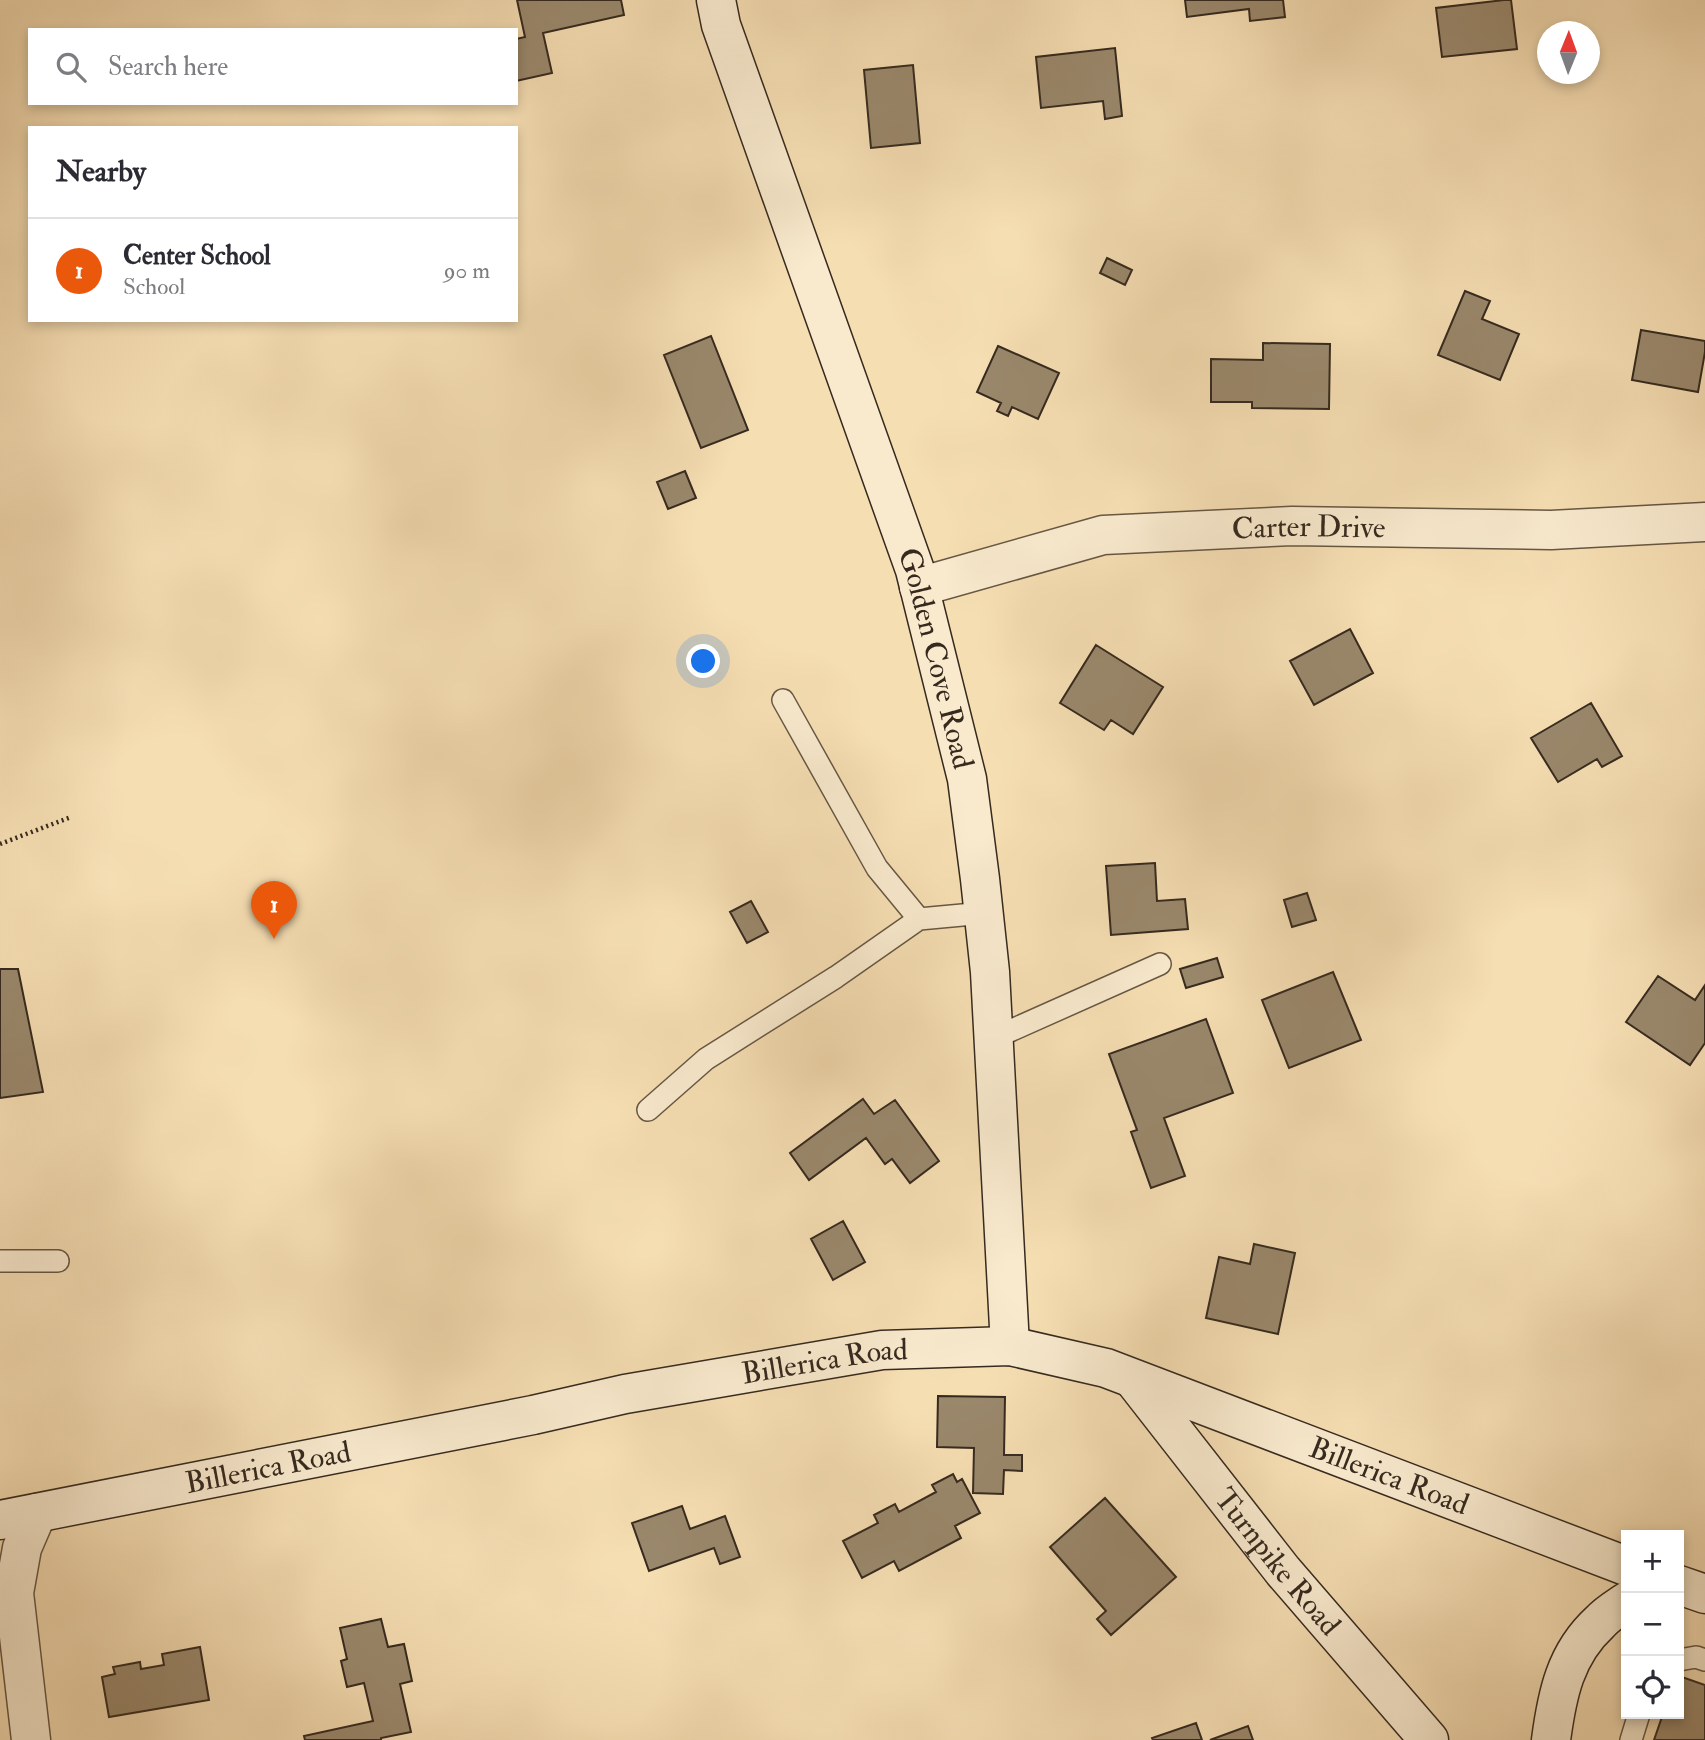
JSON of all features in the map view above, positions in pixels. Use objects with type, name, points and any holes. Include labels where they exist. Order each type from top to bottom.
[{"type":"main road","name":"Golden Cove Road","points":[[716,0],[721,25],[906,544],[967,779],[990,972],[1010,1346]]},
{"type":"main road","name":"Carter Drive","points":[[919,587],[1103,535],[1292,526],[1551,530],[1705,523]]},
{"type":"main road","name":"Billerica Road","points":[[0,1520],[625,1394],[882,1350],[1010,1346],[1106,1368],[1621,1564]]},
{"type":"main road","name":"Turnpike Road","points":[[1133,1378],[1283,1571],[1429,1740]]},
{"type":"main road","points":[[31,1740],[14,1592],[22,1548],[37,1513]]},
{"type":"main road","points":[[1684,1587],[1705,1594]]},
{"type":"main road","points":[[1550,1740],[1559,1693],[1569,1662],[1583,1640],[1601,1620],[1621,1606]]},
{"type":"lane","points":[[783,700],[877,868],[919,919]]},
{"type":"lane","points":[[648,1110],[706,1059],[836,977],[919,919],[984,913]]},
{"type":"lane","points":[[994,1038],[1160,964]]},
{"type":"lane","points":[[0,1261],[58,1261]]},
{"type":"lane","points":[[1684,1659],[1696,1657],[1705,1660]]},
{"type":"lane","points":[[1631,1740],[1637,1719]]},
{"type":"path","points":[[0,844],[71,817]]},
{"type":"building","points":[[517,0],[621,0],[624,15],[543,33],[552,73],[518,81],[518,39],[525,37]]},
{"type":"building","points":[[1185,0],[1283,0],[1285,17],[1250,21],[1249,9],[1187,17]]},
{"type":"building","points":[[1511,0],[1517,49],[1442,57],[1436,8]]},
{"type":"building","points":[[1115,48],[1122,116],[1105,119],[1103,101],[1041,108],[1036,57]]},
{"type":"building","points":[[913,65],[920,143],[871,148],[864,70]]},
{"type":"building","points":[[1107,258],[1132,270],[1125,285],[1100,273]]},
{"type":"building","points":[[1465,291],[1490,301],[1482,319],[1519,334],[1500,380],[1438,355]]},
{"type":"building","points":[[1641,330],[1705,341],[1698,392],[1632,380]]},
{"type":"building","points":[[711,336],[748,430],[701,448],[664,355]]},
{"type":"building","points":[[1263,343],[1330,344],[1329,409],[1252,408],[1252,402],[1211,402],[1211,359],[1263,360]]},
{"type":"building","points":[[998,346],[1059,373],[1038,419],[1012,407],[1008,416],[997,411],[1001,403],[977,392]]},
{"type":"building","points":[[685,471],[696,498],[668,509],[657,482]]},
{"type":"building","points":[[1350,629],[1373,673],[1314,705],[1290,661]]},
{"type":"building","points":[[1096,645],[1163,687],[1133,734],[1111,720],[1104,730],[1060,703]]},
{"type":"building","points":[[1591,703],[1622,756],[1602,767],[1597,759],[1558,782],[1531,738]]},
{"type":"building","points":[[1155,863],[1157,901],[1185,899],[1188,929],[1111,935],[1106,866]]},
{"type":"building","points":[[1307,893],[1316,920],[1292,927],[1284,900]]},
{"type":"building","points":[[751,901],[768,932],[747,943],[730,912]]},
{"type":"building","points":[[1217,958],[1223,977],[1186,988],[1180,969]]},
{"type":"building","points":[[0,969],[18,969],[43,1092],[0,1098]]},
{"type":"building","points":[[1333,972],[1361,1040],[1289,1068],[1262,1000]]},
{"type":"building","points":[[1658,976],[1695,1000],[1705,985],[1705,1043],[1690,1065],[1626,1022]]},
{"type":"building","points":[[1206,1019],[1233,1093],[1164,1118],[1185,1176],[1151,1188],[1131,1132],[1137,1130],[1109,1054]]},
{"type":"building","points":[[863,1099],[874,1114],[895,1100],[939,1161],[910,1183],[892,1159],[885,1164],[866,1138],[809,1180],[790,1153]]},
{"type":"building","points":[[843,1221],[865,1262],[833,1280],[811,1239]]},
{"type":"building","points":[[1254,1244],[1295,1253],[1278,1334],[1206,1318],[1219,1257],[1250,1264]]},
{"type":"building","points":[[938,1396],[1005,1397],[1004,1455],[1022,1455],[1022,1471],[1004,1470],[1003,1494],[973,1493],[974,1448],[937,1447]]},
{"type":"building","points":[[953,1474],[957,1482],[962,1479],[980,1513],[955,1526],[961,1538],[899,1571],[894,1561],[862,1578],[843,1541],[878,1523],[874,1515],[895,1504],[899,1512],[936,1492],[932,1485]]},
{"type":"building","points":[[1105,1498],[1176,1577],[1111,1635],[1097,1619],[1106,1611],[1050,1547]]},
{"type":"building","points":[[682,1506],[690,1529],[725,1516],[740,1557],[720,1564],[714,1548],[649,1571],[632,1523]]},
{"type":"building","points":[[381,1619],[388,1647],[404,1644],[412,1681],[400,1684],[411,1732],[381,1740],[305,1740],[304,1736],[373,1721],[364,1683],[347,1687],[341,1661],[347,1659],[340,1628]]},
{"type":"building","points":[[200,1647],[209,1700],[109,1717],[102,1677],[115,1674],[113,1667],[140,1662],[141,1669],[164,1665],[162,1654]]},
{"type":"building","points":[[1684,1678],[1705,1685],[1705,1740],[1654,1740],[1661,1719],[1684,1719]]},
{"type":"building","points":[[1196,1723],[1202,1740],[1152,1738]]},
{"type":"building","points":[[1248,1726],[1253,1740],[1210,1740]]},
{"type":"place","name":"Center School","points":[[274,939]]}]
